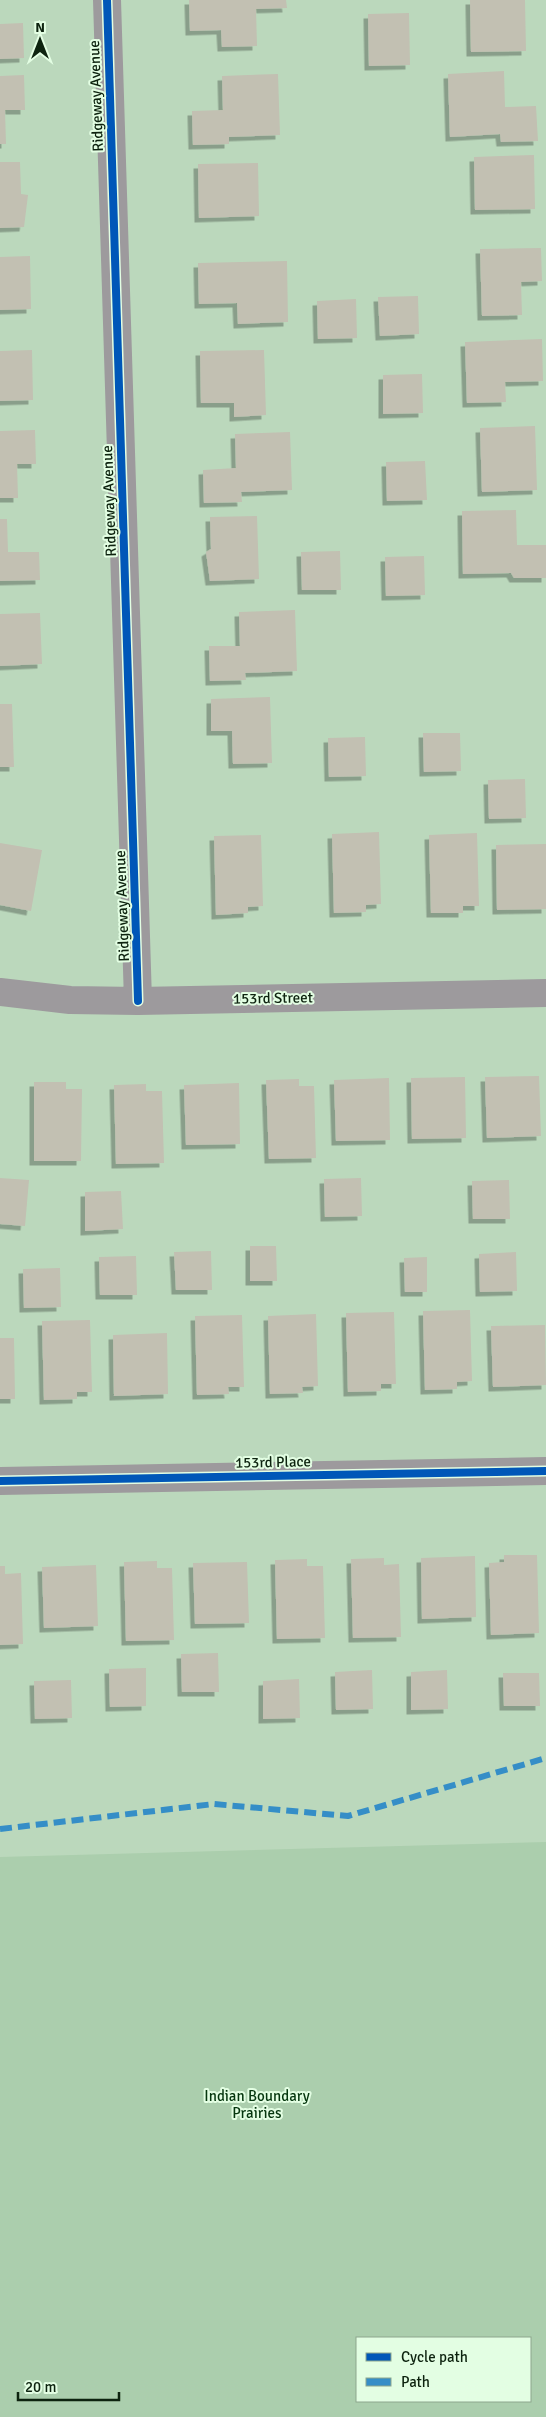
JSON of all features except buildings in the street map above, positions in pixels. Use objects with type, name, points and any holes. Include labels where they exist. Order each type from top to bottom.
[{"type":"street","name":"Ridgeway Avenue","points":[[107,0],[138,1001]]},
{"type":"street","name":"153rd Street","points":[[0,992],[70,1000],[138,1001],[546,993]]},
{"type":"street","name":"153rd Place","points":[[0,1481],[546,1471]]},
{"type":"green space","name":"Indian Boundary Prairies","points":[[546,1842],[546,2417],[0,2417],[0,1857]]},
{"type":"marked path","points":[[0,1829],[214,1804],[348,1816],[546,1758]]},
{"type":"cycle path","points":[[107,0],[138,1001]]},
{"type":"cycle path","points":[[0,1481],[546,1471]]}]
